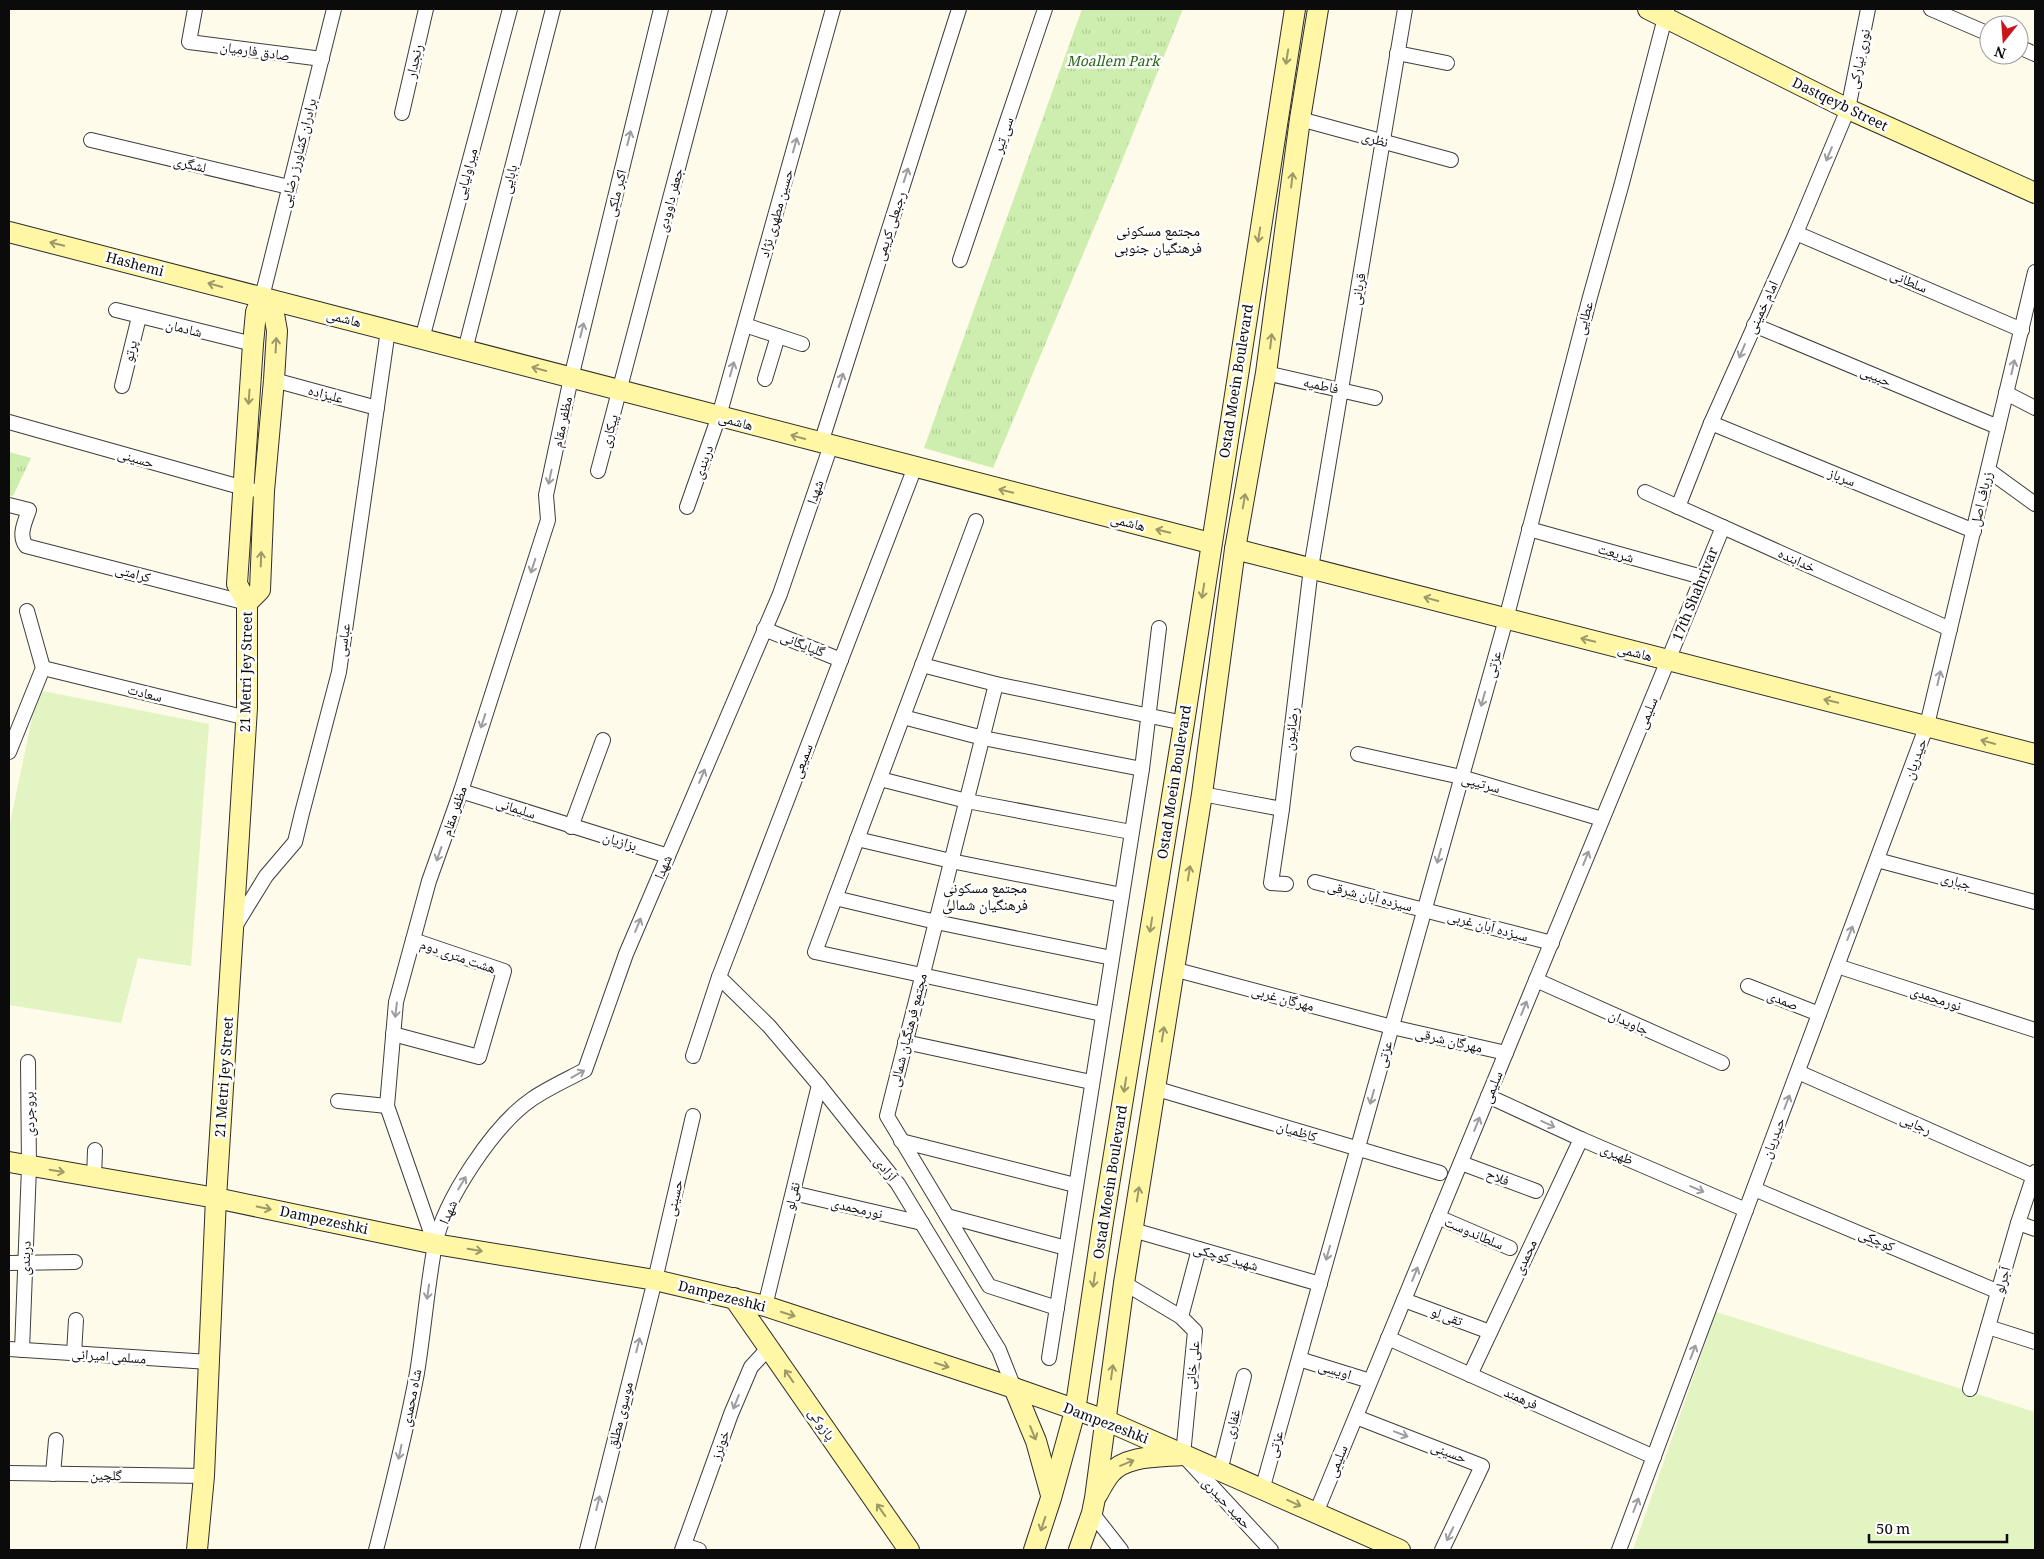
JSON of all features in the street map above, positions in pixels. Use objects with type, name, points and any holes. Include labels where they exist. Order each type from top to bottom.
[{"type":"main road","name":"Ostad Moein Boulevard","points":[[1034,1550],[1051,1498],[1075,1411],[1103,1222],[1184,723],[1210,543],[1295,9]]},
{"type":"main road","name":"Ostad Moein Boulevard","points":[[1079,1550],[1093,1506],[1124,1283],[1202,794],[1235,549],[1266,373],[1300,119],[1318,9]]},
{"type":"main road","name":"Dastqeyb Street","points":[[1648,9],[1667,13],[1848,109],[2035,193]]},
{"type":"main road","name":"Hashemi","points":[[9,232],[262,297]]},
{"type":"main road","name":"هاشمی","points":[[262,297],[1210,543]]},
{"type":"main road","name":"21 Metri Jey Street","points":[[196,1550],[204,1476],[216,1198],[247,718],[247,603],[237,584],[242,489],[256,312],[262,297]]},
{"type":"main road","name":"21 Metri Jey Street","points":[[247,603],[260,590],[264,491],[277,331],[274,314],[262,297]]},
{"type":"main road","name":"هاشمی","points":[[1235,549],[2035,754]]},
{"type":"main road","name":"Dampezeshki","points":[[9,1162],[216,1198],[435,1244],[655,1280],[765,1306],[1105,1420],[1400,1550]]},
{"type":"main road","points":[[1103,1222],[1133,1230]]},
{"type":"main road","name":"پازوکی","points":[[734,1298],[909,1550]]},
{"type":"main road","points":[[1014,1388],[1036,1441],[1051,1498]]},
{"type":"main road","points":[[1093,1506],[1110,1474],[1124,1464],[1134,1460],[1183,1455]]},
{"type":"street","name":"صادق فارمیان","points":[[195,9],[189,42],[322,59]]},
{"type":"street","name":"برادران کشاورز رضایی","points":[[262,297],[334,9]]},
{"type":"street","name":"رنجدار","points":[[402,113],[426,9]]},
{"type":"street","name":"میراولیایی","points":[[422,339],[510,9]]},
{"type":"street","name":"بابایی","points":[[466,350],[553,9]]},
{"type":"street","name":"اکبر ملکی","points":[[571,378],[661,9]]},
{"type":"street","name":"جعفر داوودی","points":[[620,391],[720,9]]},
{"type":"street","name":"حسین مطهری نژاد","points":[[719,416],[833,9]]},
{"type":"street","name":"رجبعلی کریمی","points":[[826,444],[959,9]]},
{"type":"street","name":"سی تیر","points":[[960,260],[1046,9]]},
{"type":"street","name":"قربانی","points":[[1311,568],[1405,9]]},
{"type":"street","name":"نوری نیارکی","points":[[1848,109],[1868,9]]},
{"type":"street","points":[[1931,9],[1979,30]]},
{"type":"street","name":"عطایی","points":[[1506,619],[1590,296],[1667,13]]},
{"type":"street","points":[[1397,53],[1447,63]]},
{"type":"street","name":"امام خمینی","points":[[1678,507],[1711,423],[1796,233],[1848,109]]},
{"type":"street","name":"نظری","points":[[1300,119],[1451,160]]},
{"type":"street","name":"لشگری","points":[[91,140],[290,187]]},
{"type":"street","name":"سلطانی","points":[[1796,233],[2022,330]]},
{"type":"street","name":"زرباف اصل","points":[[1927,725],[2035,272]]},
{"type":"street","name":"شادمان","points":[[116,310],[253,344]]},
{"type":"street","name":"پرتو","points":[[122,386],[139,317]]},
{"type":"street","points":[[745,325],[802,344]]},
{"type":"street","name":"حبیبی","points":[[1754,325],[1998,427]]},
{"type":"street","name":"عباسی","points":[[234,929],[266,876],[295,842],[338,672],[388,330]]},
{"type":"street","points":[[765,379],[778,336]]},
{"type":"street","name":"فاطمیه","points":[[1266,373],[1376,398]]},
{"type":"street","name":"مظفر مقام","points":[[435,1244],[387,1106],[396,1002],[430,881],[461,791],[548,520],[546,495],[571,378]]},
{"type":"street","name":"علیزاده","points":[[274,380],[377,408]]},
{"type":"street","name":"پیکاری","points":[[598,471],[620,391]]},
{"type":"street","points":[[2006,393],[2035,408]]},
{"type":"street","name":"دربندی","points":[[688,507],[719,416]]},
{"type":"street","name":"حسینی","points":[[9,422],[242,489],[264,491]]},
{"type":"street","name":"سرباز","points":[[1711,423],[1974,531]]},
{"type":"street","name":"شهدا","points":[[435,1244],[447,1211],[481,1153],[504,1123],[532,1099],[585,1070],[626,954],[780,594],[826,444]]},
{"type":"street","name":"سمیعی","points":[[693,1056],[719,977],[915,467]]},
{"type":"street","points":[[1988,470],[2035,504]]},
{"type":"street","name":"خدابنده","points":[[1644,492],[1950,629]]},
{"type":"street","name":"کرامتی","points":[[9,505],[29,510],[22,540],[26,546],[247,603]]},
{"type":"street","points":[[976,521],[815,952],[1102,1014]]},
{"type":"street","name":"17th Shahrivar","points":[[1668,661],[1723,527]]},
{"type":"street","name":"شریعت","points":[[1529,529],[1702,577]]},
{"type":"street","name":"رضائیون","points":[[1286,884],[1271,883],[1282,809],[1311,568]]},
{"type":"street","points":[[9,752],[43,668],[27,611]]},
{"type":"street","name":"عزتی","points":[[1262,1490],[1506,619]]},
{"type":"street","points":[[1049,1358],[1091,1082],[1142,769],[1159,628]]},
{"type":"street","name":"گلپایگانی","points":[[764,629],[841,660]]},
{"type":"street","name":"سلیمی","points":[[1316,1513],[1668,661]]},
{"type":"street","points":[[922,665],[996,684],[1184,723]]},
{"type":"street","name":"سعادت","points":[[43,668],[247,718]]},
{"type":"street","name":"مجتمع فرهنگیان شمالی","points":[[996,684],[887,1116],[989,1286],[1057,1308]]},
{"type":"street","points":[[903,717],[982,738],[1142,769]]},
{"type":"street","name":"حیدریان","points":[[1619,1550],[1927,725]]},
{"type":"street","points":[[571,826],[603,740]]},
{"type":"street","name":"سرتیپی","points":[[1358,754],[1461,776],[1602,819]]},
{"type":"street","points":[[880,779],[966,801],[1131,832]]},
{"type":"street","name":"سلیمانی","points":[[461,791],[571,826]]},
{"type":"street","points":[[1202,794],[1282,809]]},
{"type":"street","name":"بزازیان","points":[[571,826],[668,856]]},
{"type":"street","points":[[857,839],[951,861],[1122,895]]},
{"type":"street","name":"جباری","points":[[1877,860],[2035,902]]},
{"type":"street","name":"سیزده آبان شرقی","points":[[1315,882],[1424,909]]},
{"type":"street","points":[[835,898],[936,922],[1112,958]]},
{"type":"street","name":"سیزده آبان غربی","points":[[1424,909],[1552,943]]},
{"type":"street","name":"هشت متری دوم","points":[[393,1034],[480,1057],[504,971],[413,940]]},
{"type":"street","name":"نورمحمدی","points":[[1837,966],[2035,1030]]},
{"type":"street","name":"مهرگان غربی","points":[[1173,969],[1392,1027]]},
{"type":"street","name":"آزادی","points":[[719,977],[769,1026],[898,1184],[999,1350],[1014,1388]]},
{"type":"street","name":"جاویدان","points":[[1536,980],[1722,1063]]},
{"type":"street","name":"صمدی","points":[[1748,986],[1819,1014]]},
{"type":"street","name":"مهرگان شرقی","points":[[1392,1027],[1506,1053]]},
{"type":"street","points":[[905,1042],[1091,1082]]},
{"type":"street","name":"بروجردی","points":[[28,1062],[29,1166]]},
{"type":"street","name":"رجایی","points":[[1798,1072],[2034,1174]]},
{"type":"street","name":"نقی‌لو","points":[[765,1306],[819,1085]]},
{"type":"street","name":"کاظمیان","points":[[1154,1088],[1440,1173]]},
{"type":"street","name":"ظهیری","points":[[1488,1096],[1581,1139],[1746,1210]]},
{"type":"street","points":[[338,1101],[387,1106]]},
{"type":"street","name":"حسینی","points":[[655,1280],[693,1116]]},
{"type":"street","name":"محمدی","points":[[1470,1375],[1581,1139]]},
{"type":"street","points":[[901,1141],[1075,1185]]},
{"type":"street","points":[[94,1178],[95,1150]]},
{"type":"street","name":"فلاح","points":[[1461,1163],[1536,1191]]},
{"type":"street","name":"دربندی","points":[[15,1350],[25,1264],[29,1166]]},
{"type":"street","name":"آجرلو","points":[[1970,1389],[2034,1174]]},
{"type":"street","name":"کوچکی","points":[[1754,1189],[1999,1292]]},
{"type":"street","name":"نورمحمدی","points":[[793,1193],[922,1223]]},
{"type":"street","points":[[947,1216],[1066,1248]]},
{"type":"street","name":"سلطاندوست","points":[[1438,1218],[1510,1248]]},
{"type":"street","points":[[2018,1223],[2035,1229]]},
{"type":"street","name":"شهید کوچکی","points":[[1133,1230],[1320,1284]]},
{"type":"street","name":"شاه محمدی","points":[[376,1550],[394,1482],[417,1373],[435,1244]]},
{"type":"street","points":[[1181,1317],[1199,1249]]},
{"type":"street","points":[[9,1263],[76,1262]]},
{"type":"street","name":"موسوی مطلق","points":[[587,1550],[655,1280]]},
{"type":"street","name":"علی خانی","points":[[1124,1283],[1181,1317],[1195,1331],[1183,1455]]},
{"type":"street","name":"تقی لو","points":[[1404,1300],[1490,1332]]},
{"type":"street","points":[[74,1354],[76,1320]]},
{"type":"street","points":[[1988,1327],[2035,1342]]},
{"type":"street","name":"فرهمند","points":[[1388,1338],[1654,1457]]},
{"type":"street","name":"مسلمی امیرانی","points":[[15,1350],[208,1362]]},
{"type":"street","name":"خونرز","points":[[683,1548],[731,1414],[751,1367],[763,1354],[774,1354]]},
{"type":"street","name":"اویسی","points":[[1298,1360],[1370,1381]]},
{"type":"street","name":"غفاری","points":[[1220,1471],[1244,1376]]},
{"type":"street","name":"حسینی","points":[[1356,1417],[1482,1466],[1442,1550]]},
{"type":"street","points":[[53,1474],[56,1440]]},
{"type":"street","name":"حمید حیدری","points":[[1183,1455],[1271,1550]]},
{"type":"street","name":"گلچین","points":[[9,1473],[204,1476]]},
{"type":"street","points":[[1093,1506],[1121,1550]]},
{"type":"street","points":[[683,1548],[699,1550]]},
{"type":"green space","name":"Moallem Park","points":[[1082,9],[1183,9],[1113,183],[993,468],[924,448]]},
{"type":"green space","points":[[9,452],[31,458],[13,496],[9,495]]},
{"type":"green space","points":[[38,690],[209,724],[191,966],[138,958],[121,1023],[9,1005],[9,828]]},
{"type":"green space","points":[[1716,1312],[2035,1412],[2035,1550],[1633,1550]]},
{"type":"district","name":"مجتمع مسکونی فرهنگیان جنوبی","points":[[1158,240]]},
{"type":"district","name":"مجتمع مسکونی فرهنگیان شمالی","points":[[985,896]]}]
